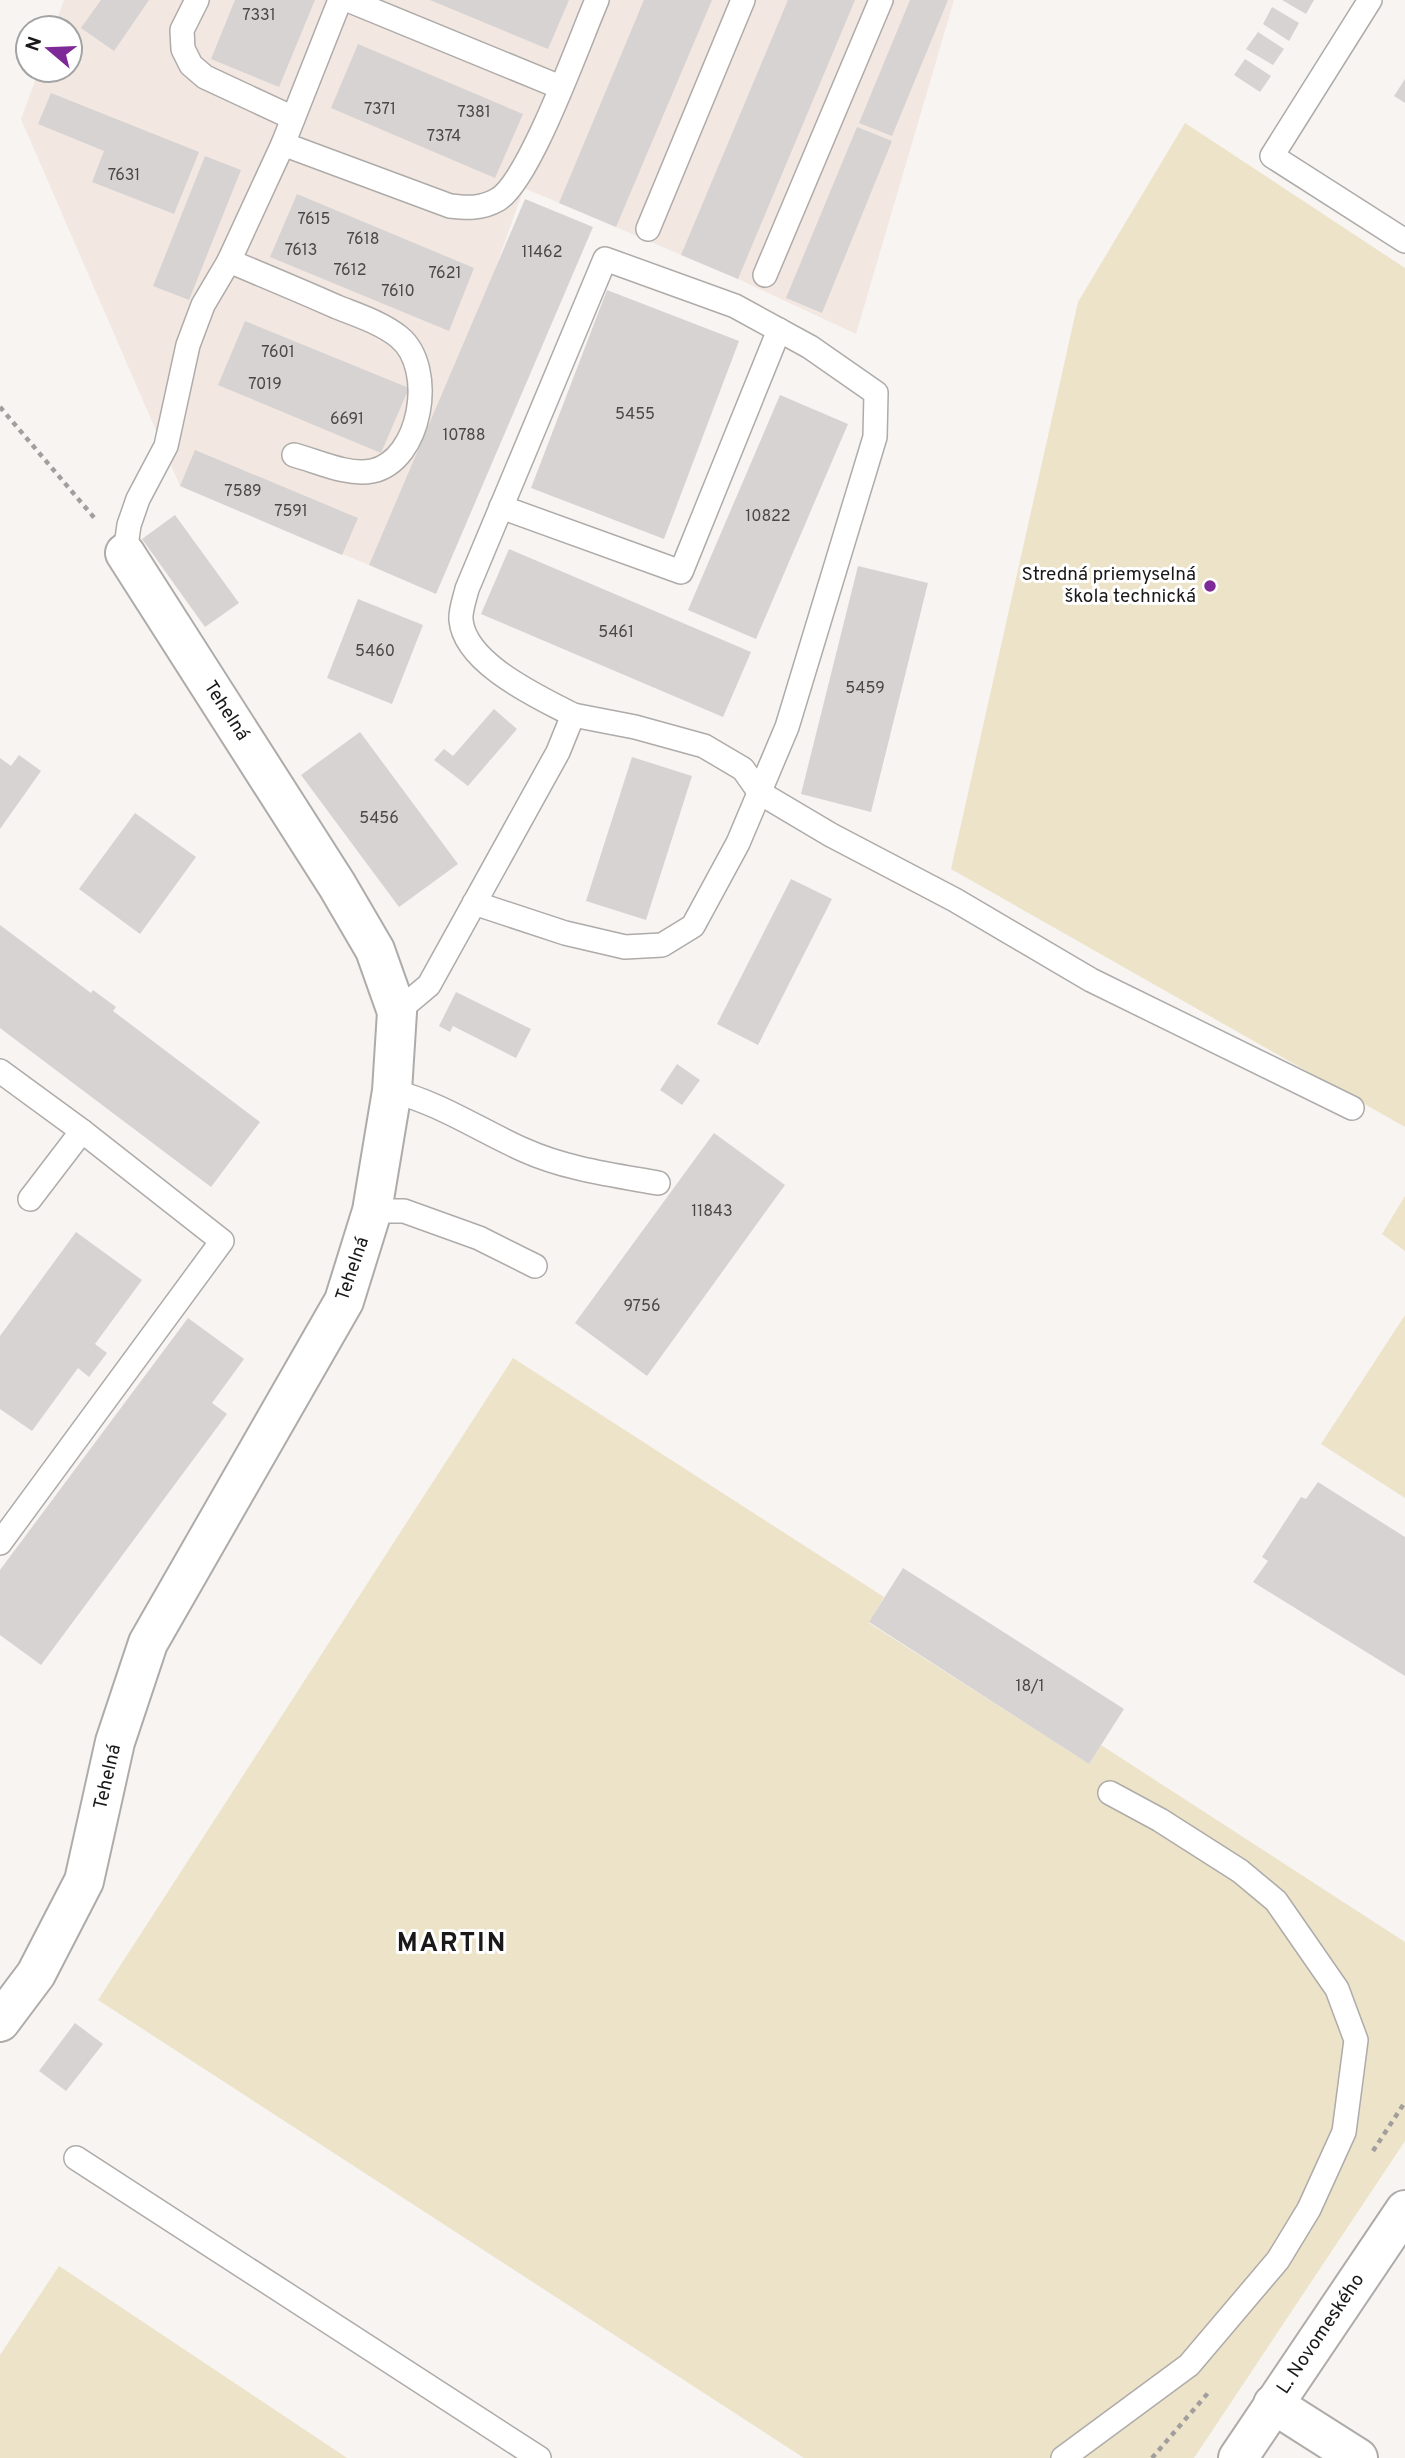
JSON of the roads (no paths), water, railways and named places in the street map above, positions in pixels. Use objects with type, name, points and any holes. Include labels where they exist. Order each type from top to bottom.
[{"type":"street","name":"Tehelná","points":[[0,2022],[36,1974],[84,1881],[116,1742],[148,1643],[344,1301],[372,1211],[392,1091],[397,1013],[375,950],[337,885],[125,553]]},
{"type":"street","name":"L. Novomeského","points":[[1238,2458],[1405,2210]]},
{"type":"street","points":[[1273,2404],[1358,2458]]},
{"type":"lane","points":[[197,0],[182,30],[183,50],[191,65],[205,77],[293,118]]},
{"type":"lane","points":[[125,553],[129,525],[138,499],[166,446],[188,345],[203,305],[229,261],[283,144],[340,0]]},
{"type":"lane","points":[[348,0],[559,87]]},
{"type":"lane","points":[[283,144],[450,206],[473,209],[499,200],[523,171],[597,0]]},
{"type":"lane","points":[[648,229],[743,0]]},
{"type":"lane","points":[[765,275],[881,0]]},
{"type":"lane","points":[[1370,0],[1272,156],[1405,241]]},
{"type":"lane","points":[[474,902],[565,933],[625,947],[662,945],[693,926],[738,843],[760,793],[787,727],[875,437],[876,393],[779,330],[734,306],[605,259],[467,589],[460,621],[474,649],[505,679],[573,715],[635,727],[704,746],[743,769],[760,793],[831,835],[955,900],[1091,980],[1352,1108]]},
{"type":"lane","points":[[229,261],[367,319],[400,338],[414,356],[422,383],[420,407],[406,442],[392,463],[372,472],[350,471],[294,455]]},
{"type":"lane","points":[[501,507],[681,572],[779,330]]},
{"type":"lane","points":[[397,1013],[429,985],[558,752],[573,715]]},
{"type":"lane","points":[[0,1071],[82,1130],[222,1241],[0,1543]]},
{"type":"lane","points":[[392,1091],[425,1099],[525,1151],[592,1172],[658,1183]]},
{"type":"lane","points":[[30,1199],[82,1130]]},
{"type":"lane","points":[[372,1211],[404,1212],[479,1238],[535,1266]]},
{"type":"lane","points":[[1063,2458],[1189,2365],[1278,2260],[1309,2208],[1344,2132],[1356,2040],[1337,1989],[1276,1901],[1240,1871],[1160,1820],[1110,1793]]},
{"type":"lane","points":[[76,2158],[539,2458]]},
{"type":"place","name":"Stredná priemyselná škola technická","points":[[1210,586]]},
{"type":"district","name":"MARTIN","points":[[452,1944]]}]
